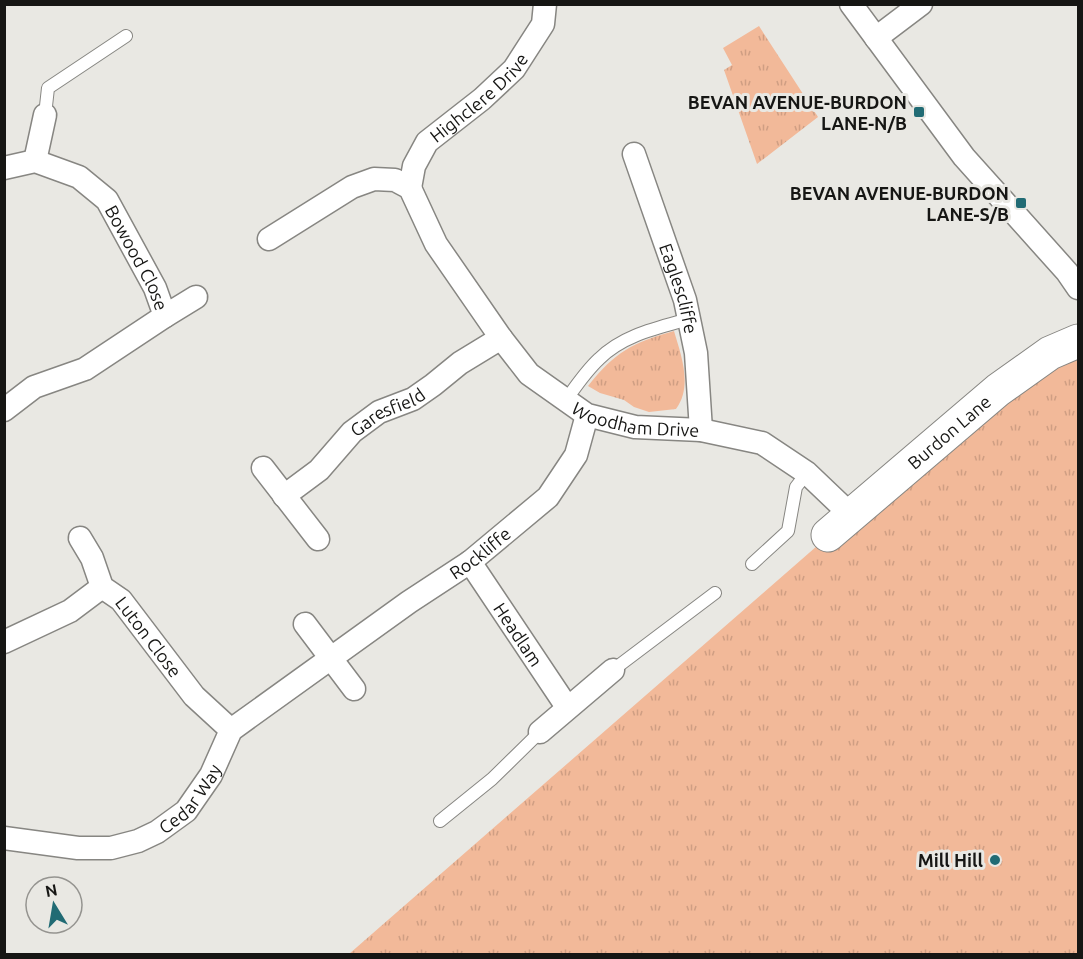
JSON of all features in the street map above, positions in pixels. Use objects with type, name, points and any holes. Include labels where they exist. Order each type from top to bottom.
[{"type":"street","name":"Highclere Drive","points":[[410,188],[414,166],[427,142],[482,99],[514,69],[543,24],[545,4]]},
{"type":"street","points":[[851,4],[964,157],[1067,272],[1078,288]]},
{"type":"street","points":[[876,38],[921,4]]},
{"type":"street","points":[[4,168],[35,161],[45,115]]},
{"type":"street","name":"Eaglescliffe","points":[[634,154],[685,300],[696,353],[701,430]]},
{"type":"street","name":"Bowood Close","points":[[4,410],[34,387],[85,369],[165,316],[155,288],[107,200],[79,177],[35,161]]},
{"type":"street","points":[[269,239],[351,187],[374,179],[395,180],[410,188]]},
{"type":"street","name":"Woodham Drive","points":[[410,188],[436,244],[501,338],[529,374],[587,415],[634,427],[701,430],[762,443],[807,472],[839,525]]},
{"type":"street","points":[[165,316],[196,297]]},
{"type":"street","name":"Garesfield","points":[[284,496],[319,470],[352,432],[379,412],[412,399],[433,386],[459,363],[501,338]]},
{"type":"street","name":"Burdon Lane","points":[[839,525],[998,390],[1050,353],[1078,341]]},
{"type":"street","name":"Rockliffe","points":[[331,657],[470,562],[548,497],[576,455],[587,415]]},
{"type":"street","points":[[263,468],[318,539]]},
{"type":"street","name":"Luton Close","points":[[80,538],[92,558],[102,587],[121,600],[194,696],[231,730]]},
{"type":"street","name":"Headlam","points":[[470,562],[567,707]]},
{"type":"street","points":[[4,642],[70,611],[102,587]]},
{"type":"street","points":[[304,624],[354,689]]},
{"type":"street","name":"Cedar Way","points":[[4,838],[78,849],[111,848],[138,841],[158,832],[186,811],[211,775],[231,730],[331,657]]},
{"type":"street","points":[[540,732],[613,670]]},
{"type":"lane","points":[[45,115],[48,88],[126,36]]},
{"type":"lane","points":[[566,400],[596,361],[615,346],[642,333],[689,319]]},
{"type":"lane","points":[[752,564],[788,531],[796,487],[807,472]]},
{"type":"lane","points":[[613,670],[715,593]]},
{"type":"lane","points":[[440,821],[492,779],[540,732]]},
{"type":"green space","points":[[759,26],[818,117],[757,164],[724,70],[732,65],[723,48]]},
{"type":"green space","points":[[674,331],[685,381],[681,400],[676,409],[649,412],[588,386],[616,356],[636,344]]},
{"type":"green space","points":[[1078,341],[1078,954],[349,954],[919,457]]},
{"type":"place","name":"BEVAN AVENUE-BURDON LANE-N/B","points":[[919,112]]},
{"type":"place","name":"BEVAN AVENUE-BURDON LANE-S/B","points":[[1021,203]]},
{"type":"place","name":"Mill Hill","points":[[995,860]]}]
